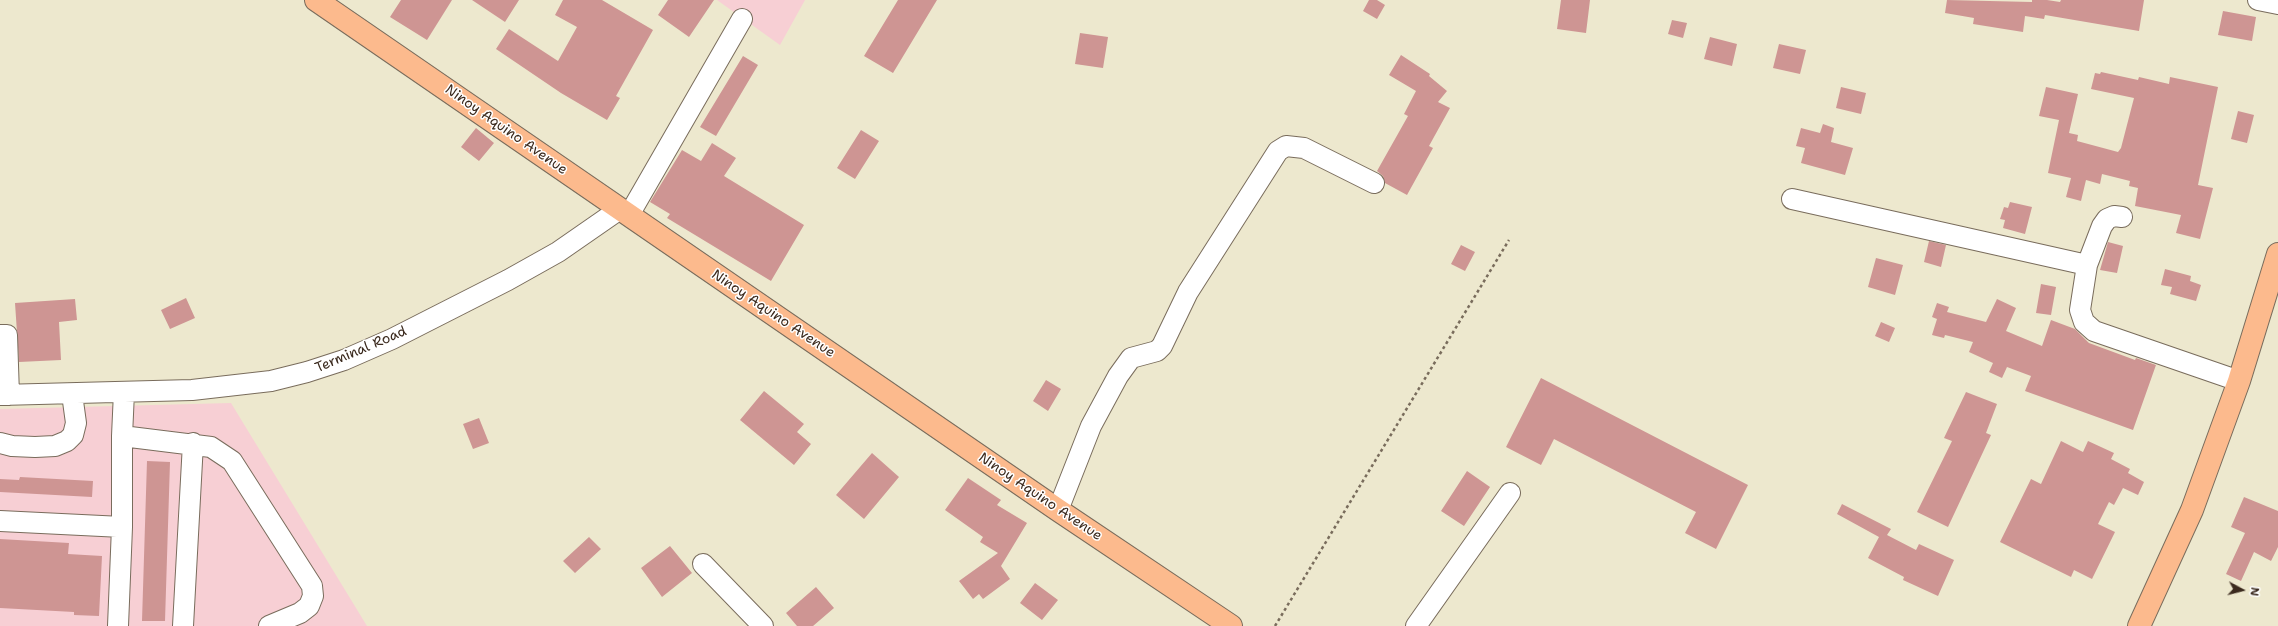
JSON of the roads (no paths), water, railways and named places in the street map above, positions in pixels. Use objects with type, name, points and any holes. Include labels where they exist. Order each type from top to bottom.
[{"type":"main road","name":"Ninoy Aquino Avenue","points":[[316,0],[1058,510],[1231,626]]},
{"type":"main road","points":[[2138,626],[2192,510],[2239,381],[2278,254]]},
{"type":"street","points":[[2258,0],[2278,4]]},
{"type":"street","points":[[624,212],[742,19]]},
{"type":"street","points":[[1058,510],[1091,426],[1118,376],[1131,358],[1157,351],[1162,346],[1188,292],[1278,151],[1286,146],[1304,148],[1374,183]]},
{"type":"street","points":[[1792,199],[2088,265]]},
{"type":"street","name":"Terminal Road","points":[[4,395],[192,390],[241,386],[272,381],[344,360],[392,339],[508,280],[624,212]]},
{"type":"street","points":[[2122,217],[2114,216],[2107,219],[2102,226],[2088,265],[2080,310],[2084,322],[2094,331],[2239,381]]},
{"type":"street","points":[[0,335],[7,334],[4,395]]},
{"type":"street","points":[[118,626],[122,527],[122,436],[124,392]]},
{"type":"street","points":[[0,443],[12,446],[35,447],[55,446],[67,441],[73,435],[76,423],[72,394]]},
{"type":"street","points":[[122,436],[193,443],[211,447],[232,461],[312,586],[313,596],[309,606],[300,613],[269,626]]},
{"type":"street","points":[[183,626],[193,443]]},
{"type":"street","points":[[1416,626],[1510,493]]},
{"type":"street","points":[[0,521],[122,527]]},
{"type":"street","points":[[704,564],[762,626]]}]
